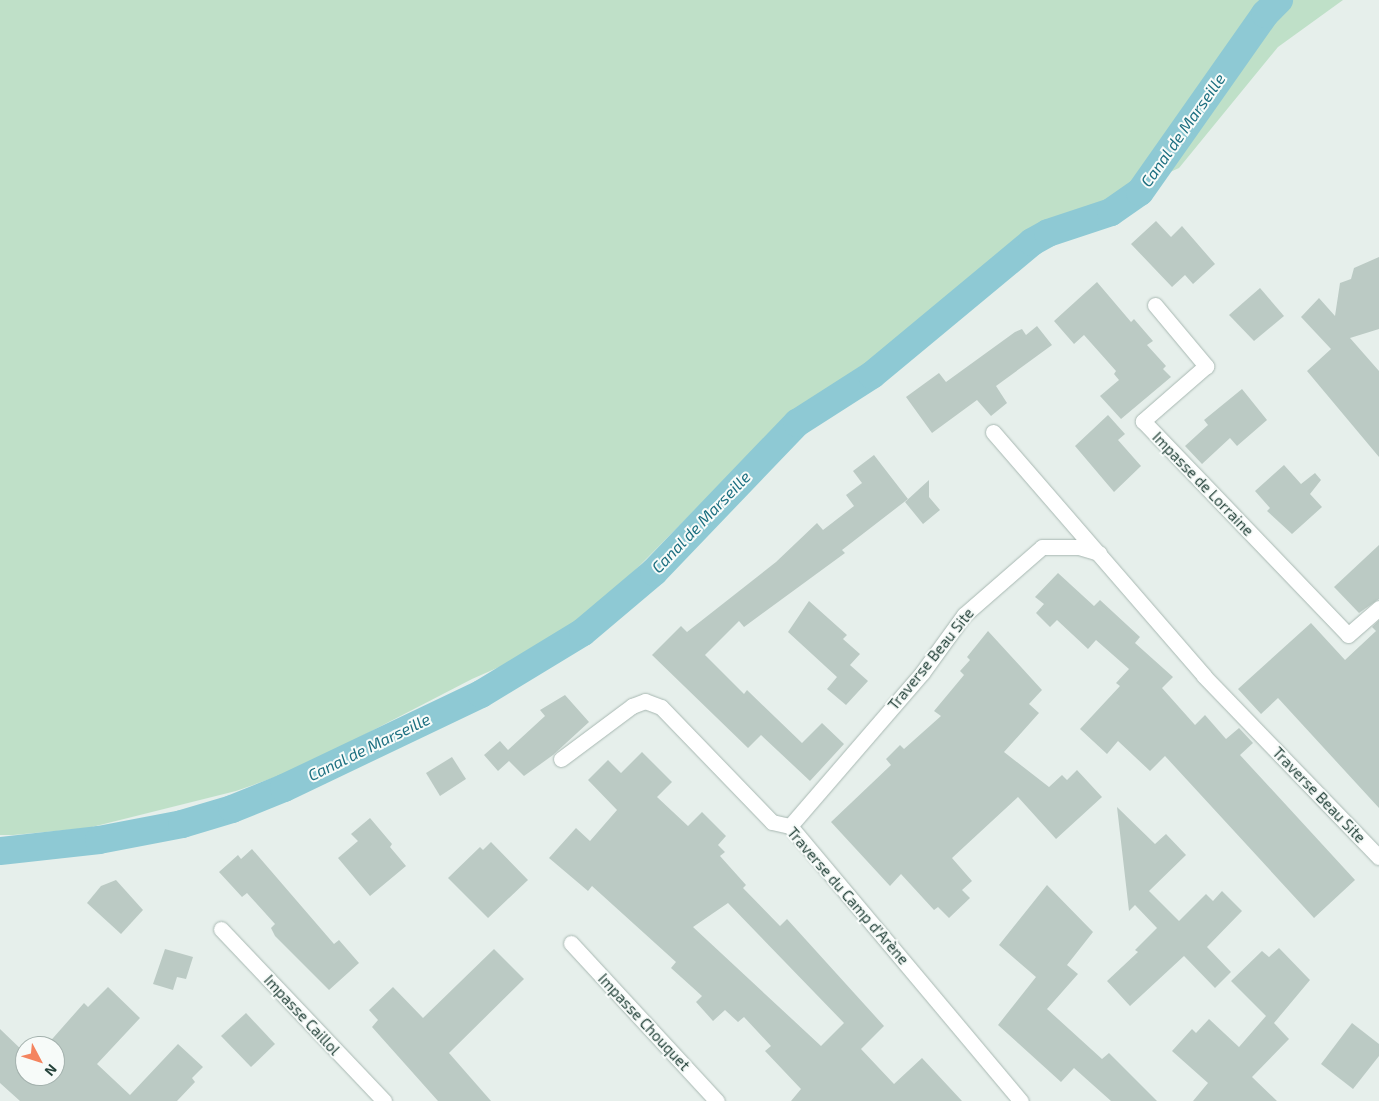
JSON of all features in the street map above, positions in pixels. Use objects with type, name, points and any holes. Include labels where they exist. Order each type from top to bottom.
[{"type":"street","name":"Impasse de Lorraine","points":[[1155,305],[1206,366],[1143,421],[1348,635],[1379,608]]},
{"type":"street","name":"Traverse Beau Site","points":[[993,432],[1101,554],[1204,676],[1379,857]]},
{"type":"street","name":"Traverse Beau Site","points":[[790,826],[922,673],[964,615],[1042,547],[1079,547],[1101,554]]},
{"type":"street","name":"Traverse du Camp d'Arène","points":[[561,759],[632,706],[645,701],[661,706],[772,822],[790,826],[1021,1101]]},
{"type":"street","name":"Impasse Caillol","points":[[221,929],[384,1101]]},
{"type":"street","name":"Impasse Chouquet","points":[[571,943],[716,1101]]},
{"type":"green space","points":[[0,0],[1343,0],[1278,47],[1179,168],[1104,202],[1020,248],[963,315],[764,440],[570,636],[472,679],[298,769],[236,791],[88,828],[0,835]]},
{"type":"building","points":[[1156,221],[1171,237],[1182,226],[1215,264],[1193,284],[1185,275],[1172,287],[1131,244]]},
{"type":"building","points":[[1379,257],[1379,329],[1350,338],[1379,371],[1379,457],[1307,371],[1331,349],[1301,317],[1319,298],[1335,316],[1340,283],[1351,279],[1354,268]]},
{"type":"building","points":[[1097,282],[1131,322],[1134,319],[1153,341],[1147,345],[1166,366],[1163,369],[1171,377],[1121,419],[1100,396],[1119,380],[1114,374],[1116,371],[1084,335],[1074,344],[1054,321]]},
{"type":"building","points":[[1260,288],[1284,316],[1254,341],[1229,315]]},
{"type":"building","points":[[1037,326],[1052,345],[996,386],[1007,403],[991,416],[977,400],[932,433],[906,397],[939,373],[946,382],[1015,332],[1022,329],[1026,335]]},
{"type":"building","points":[[1242,389],[1267,420],[1237,446],[1230,438],[1202,464],[1185,446],[1208,425],[1204,420]]},
{"type":"building","points":[[1108,415],[1125,434],[1118,440],[1141,466],[1114,492],[1075,446]]},
{"type":"building","points":[[874,455],[908,499],[842,550],[845,553],[744,627],[739,621],[705,655],[744,694],[747,690],[802,743],[822,723],[844,744],[810,781],[761,735],[748,748],[652,655],[681,626],[687,632],[776,562],[817,523],[823,530],[854,506],[846,495],[862,483],[853,471]]},
{"type":"building","points":[[1284,465],[1301,484],[1315,473],[1321,480],[1310,494],[1322,507],[1292,534],[1267,511],[1270,508],[1255,491]]},
{"type":"building","points":[[929,480],[929,497],[940,510],[923,524],[905,502]]},
{"type":"building","points":[[1379,545],[1379,599],[1359,613],[1334,587]]},
{"type":"building","points":[[1058,573],[1094,606],[1100,600],[1140,637],[1135,643],[1173,677],[1162,688],[1195,725],[1205,715],[1226,739],[1239,728],[1253,743],[1240,755],[1355,880],[1314,918],[1165,756],[1150,771],[1118,741],[1107,754],[1080,729],[1120,686],[1116,683],[1129,669],[1096,640],[1088,649],[1057,620],[1050,627],[1036,613],[1044,604],[1035,597]]},
{"type":"building","points":[[809,601],[847,635],[843,639],[860,654],[850,665],[868,681],[846,705],[827,689],[837,677],[788,632]]},
{"type":"building","points":[[1379,620],[1379,808],[1278,698],[1261,714],[1238,689],[1311,623],[1345,660],[1376,631],[1372,627]]},
{"type":"building","points":[[988,631],[1042,690],[1029,704],[1039,713],[1004,752],[1049,787],[1062,775],[1067,780],[1077,770],[1102,797],[1056,839],[1018,797],[952,858],[972,881],[962,890],[970,898],[949,918],[938,907],[934,910],[901,874],[890,886],[831,822],[891,765],[886,759],[900,745],[904,749],[941,716],[934,711],[964,675],[960,671],[970,660],[967,657]]},
{"type":"building","points":[[565,695],[589,722],[553,755],[524,776],[509,761],[498,771],[484,755],[500,741],[508,750],[545,716],[540,710]]},
{"type":"building","points":[[642,752],[672,782],[657,797],[688,826],[702,812],[726,836],[718,845],[725,852],[720,856],[746,885],[743,888],[780,926],[787,919],[884,1026],[861,1049],[894,1084],[922,1058],[962,1101],[791,1101],[801,1089],[765,1051],[771,1046],[744,1017],[738,1022],[725,1010],[713,1021],[696,1002],[702,996],[671,968],[676,962],[592,886],[588,891],[549,858],[576,828],[590,841],[617,810],[588,780],[608,760],[621,773]],"holes":[[[728,903],[844,1023],[821,1046],[693,927]]]},
{"type":"building","points":[[452,757],[466,779],[440,796],[426,773]]},
{"type":"building","points":[[1117,807],[1155,844],[1166,834],[1186,855],[1149,891],[1179,921],[1206,894],[1213,901],[1222,891],[1242,911],[1207,947],[1231,972],[1215,988],[1184,956],[1130,1006],[1107,981],[1138,952],[1135,950],[1157,928],[1135,905],[1129,911]]},
{"type":"building","points":[[370,818],[392,844],[390,847],[406,866],[370,896],[338,858],[358,841],[351,834]]},
{"type":"building","points":[[491,842],[528,880],[488,918],[448,878],[480,847],[483,850]]},
{"type":"building","points":[[252,849],[334,944],[339,940],[359,963],[329,990],[275,936],[271,928],[275,924],[247,893],[242,897],[219,872],[238,855],[241,859]]},
{"type":"building","points":[[116,880],[143,910],[121,934],[87,903],[101,886]]},
{"type":"building","points":[[1047,885],[1093,932],[1067,965],[1078,974],[1047,1009],[1102,1059],[1109,1053],[1157,1101],[1111,1101],[1074,1068],[1061,1082],[998,1025],[1036,977],[999,945]]},
{"type":"building","points":[[1279,948],[1310,980],[1274,1023],[1289,1039],[1252,1077],[1277,1101],[1193,1101],[1208,1083],[1172,1051],[1192,1029],[1196,1033],[1209,1019],[1239,1047],[1266,1016],[1231,981],[1262,951],[1269,957]]},
{"type":"building","points":[[165,949],[193,957],[186,979],[177,977],[173,990],[153,984]]},
{"type":"building","points":[[494,949],[524,979],[449,1053],[491,1101],[438,1101],[372,1027],[378,1020],[369,1010],[393,987],[423,1018]]},
{"type":"building","points":[[108,987],[140,1018],[97,1064],[130,1095],[178,1044],[203,1067],[192,1078],[195,1082],[177,1101],[20,1101],[0,1083],[0,1029],[15,1043],[15,1086],[65,1086],[65,1036],[55,1036],[84,1003],[88,1007]]},
{"type":"building","points":[[246,1013],[275,1044],[251,1067],[221,1036]]},
{"type":"building","points":[[1352,1023],[1379,1044],[1379,1056],[1353,1089],[1321,1064]]},
{"type":"waterway","name":"Canal de Marseille","points":[[0,851],[99,840],[182,824],[232,809],[284,788],[481,694],[583,632],[654,572],[797,423],[872,375],[1032,242],[1048,233],[1111,212],[1140,192],[1265,14],[1279,0]]}]
